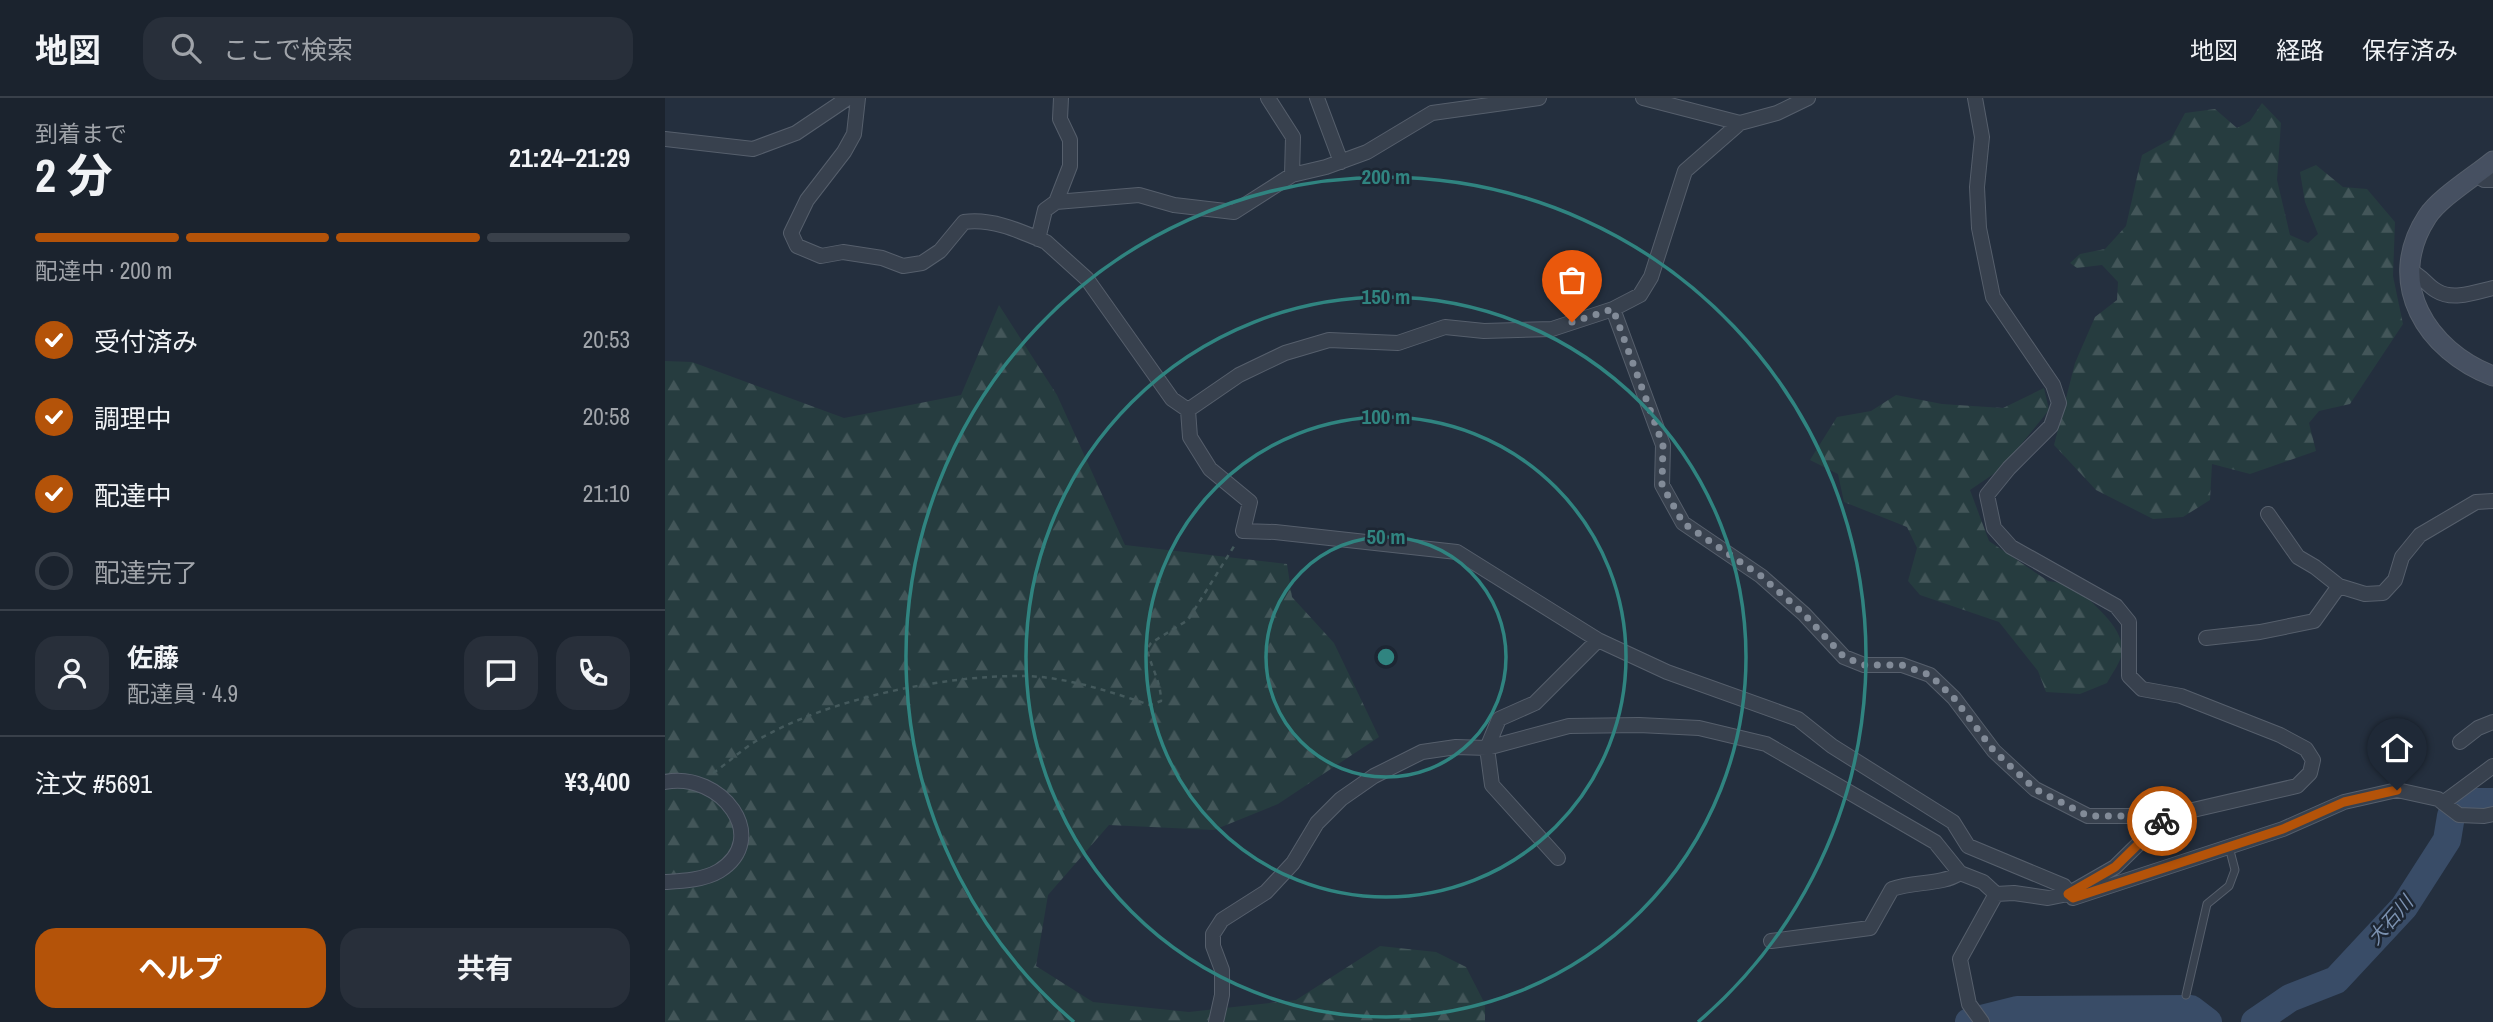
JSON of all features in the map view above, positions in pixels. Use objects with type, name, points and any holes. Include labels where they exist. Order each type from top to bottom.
[{"type":"main road","points":[[2493,161],[2485,177],[2428,214],[2416,238],[2410,271],[2416,305],[2426,326],[2451,353],[2493,376]]},
{"type":"street","points":[[665,139],[753,149],[796,133],[848,98]]},
{"type":"street","points":[[858,98],[854,134],[844,152],[807,200],[791,233],[797,246],[821,256],[842,252],[883,258],[904,266],[922,263],[940,251],[964,222],[978,220],[1014,229],[1046,242],[1087,279],[1172,398],[1188,410],[1191,437],[1210,468],[1250,502],[1243,531],[1275,532],[1457,552],[1598,640],[1667,672],[1798,719],[1832,746],[1953,822],[1968,846],[2064,886],[2073,898],[2283,829],[2344,802],[2397,790],[2438,799],[2459,815],[2493,814]]},
{"type":"street","points":[[1056,202],[1070,166],[1070,140],[1060,119],[1061,98]]},
{"type":"street","points":[[1268,98],[1293,137],[1292,175]]},
{"type":"street","points":[[1317,98],[1341,162]]},
{"type":"street","points":[[1038,239],[1045,210],[1056,202],[1139,195],[1174,205],[1234,212],[1292,175],[1367,152],[1432,113],[1539,98]]},
{"type":"street","points":[[1643,98],[1740,123]]},
{"type":"street","points":[[1188,410],[1239,375],[1285,352],[1329,340],[1398,344],[1445,327],[1484,331],[1552,328],[1613,309],[1640,295],[1651,277],[1685,171],[1740,123],[1777,113],[1808,98]]},
{"type":"street","points":[[1613,309],[1663,445],[1662,485],[1683,523],[1761,576],[1804,614],[1844,657],[1864,665],[1902,665],[1930,675],[1954,698],[1994,751],[2035,789],[2088,816],[2167,816],[2297,786],[2310,774],[2312,760],[2306,750],[2268,730],[2181,696],[2142,689],[2129,676],[2129,622],[2116,606],[2011,547],[1994,527],[1987,495],[2009,468],[2051,426],[2059,403],[2053,385],[1993,297],[1979,228],[1977,187],[1982,137],[1975,98]]},
{"type":"street","points":[[2410,271],[2421,275],[2438,292],[2463,296],[2493,288]]},
{"type":"street","points":[[2268,514],[2298,557],[2339,586],[2365,594],[2383,593],[2395,580],[2402,557],[2420,536],[2476,502],[2493,501]]},
{"type":"street","points":[[2206,638],[2260,632],[2314,621],[2339,586]]},
{"type":"street","points":[[1558,858],[1492,785],[1487,748],[1499,719],[1535,703],[1598,640]]},
{"type":"street","points":[[2460,742],[2478,728],[2493,722]]},
{"type":"street","points":[[1216,1022],[1222,995],[1222,970],[1213,946],[1213,934],[1222,920],[1266,892],[1293,863],[1317,823],[1341,799],[1374,776],[1422,752],[1456,747],[1487,748],[1569,726],[1593,725],[1699,728],[1766,744],[1935,842],[1959,873],[1983,882],[1996,894],[2014,893],[2048,898],[2068,894],[2115,867],[2167,816]]},
{"type":"street","points":[[2443,803],[2493,766]]},
{"type":"street","points":[[665,782],[676,780],[700,783],[721,796],[732,808],[741,828],[738,850],[717,872],[691,880],[665,882]]},
{"type":"street","points":[[1771,941],[1870,928],[1892,889],[1910,883],[1949,880],[1959,873]]},
{"type":"street","points":[[1982,1022],[1969,1004],[1960,960],[1996,894]]},
{"type":"lane","points":[[2186,995],[2207,904],[2229,886],[2235,870],[2229,847]]},
{"type":"path","points":[[700,783],[754,742],[781,728],[831,709],[898,689],[954,680],[1026,676],[1062,680],[1150,705],[1161,701],[1161,686],[1147,649],[1151,643],[1188,620],[1243,531]]},
{"type":"green space","points":[[2262,103],[2281,123],[2277,180],[2290,235],[2308,243],[2318,234],[2305,202],[2300,172],[2316,165],[2343,187],[2367,189],[2395,222],[2393,276],[2403,324],[2350,404],[2319,411],[2309,423],[2316,451],[2250,474],[2212,464],[2210,500],[2183,517],[2153,519],[2096,490],[2054,445],[2075,363],[2095,317],[2117,300],[2118,282],[2102,265],[2077,268],[2070,263],[2080,254],[2105,249],[2126,226],[2142,155],[2171,139],[2185,113],[2215,109],[2237,128],[2250,121]]},
{"type":"green space","points":[[999,305],[1057,395],[1125,545],[1287,564],[1292,597],[1334,643],[1379,737],[1278,804],[1214,830],[1109,825],[1048,895],[1036,966],[1093,1002],[1189,1012],[1296,1000],[1380,946],[1436,952],[1466,967],[1485,1004],[1485,1022],[665,1022],[665,361],[692,362],[844,418],[961,395]]},
{"type":"green space","points":[[2044,388],[2049,410],[2001,469],[1970,490],[1989,541],[2048,581],[2076,585],[2106,616],[2118,634],[2122,653],[2107,683],[2080,694],[2046,692],[2038,671],[1999,622],[1920,595],[1908,581],[1917,548],[1907,527],[1844,502],[1838,474],[1810,460],[1837,417],[1871,411],[1896,395],[1942,404],[2003,408]]},
{"type":"waterway","name":"大石川","points":[[2255,1022],[2290,998],[2336,980],[2404,907],[2447,840],[2451,816],[2459,802],[2493,802]]},
{"type":"waterway","name":"大石川","points":[[1969,1022],[2017,1010],[2191,1009],[2208,1022]]},
{"type":"way so far","points":[[1572,322],[1613,309],[1663,445],[1662,485],[1683,523],[1761,576],[1804,614],[1844,657],[1864,665],[1902,665],[1930,675],[1954,698],[1994,751],[2035,789],[2088,816],[2167,816],[2162,821]]},
{"type":"route","points":[[2162,821],[2115,867],[2068,894],[2073,898],[2283,829],[2344,802],[2397,790]]}]
